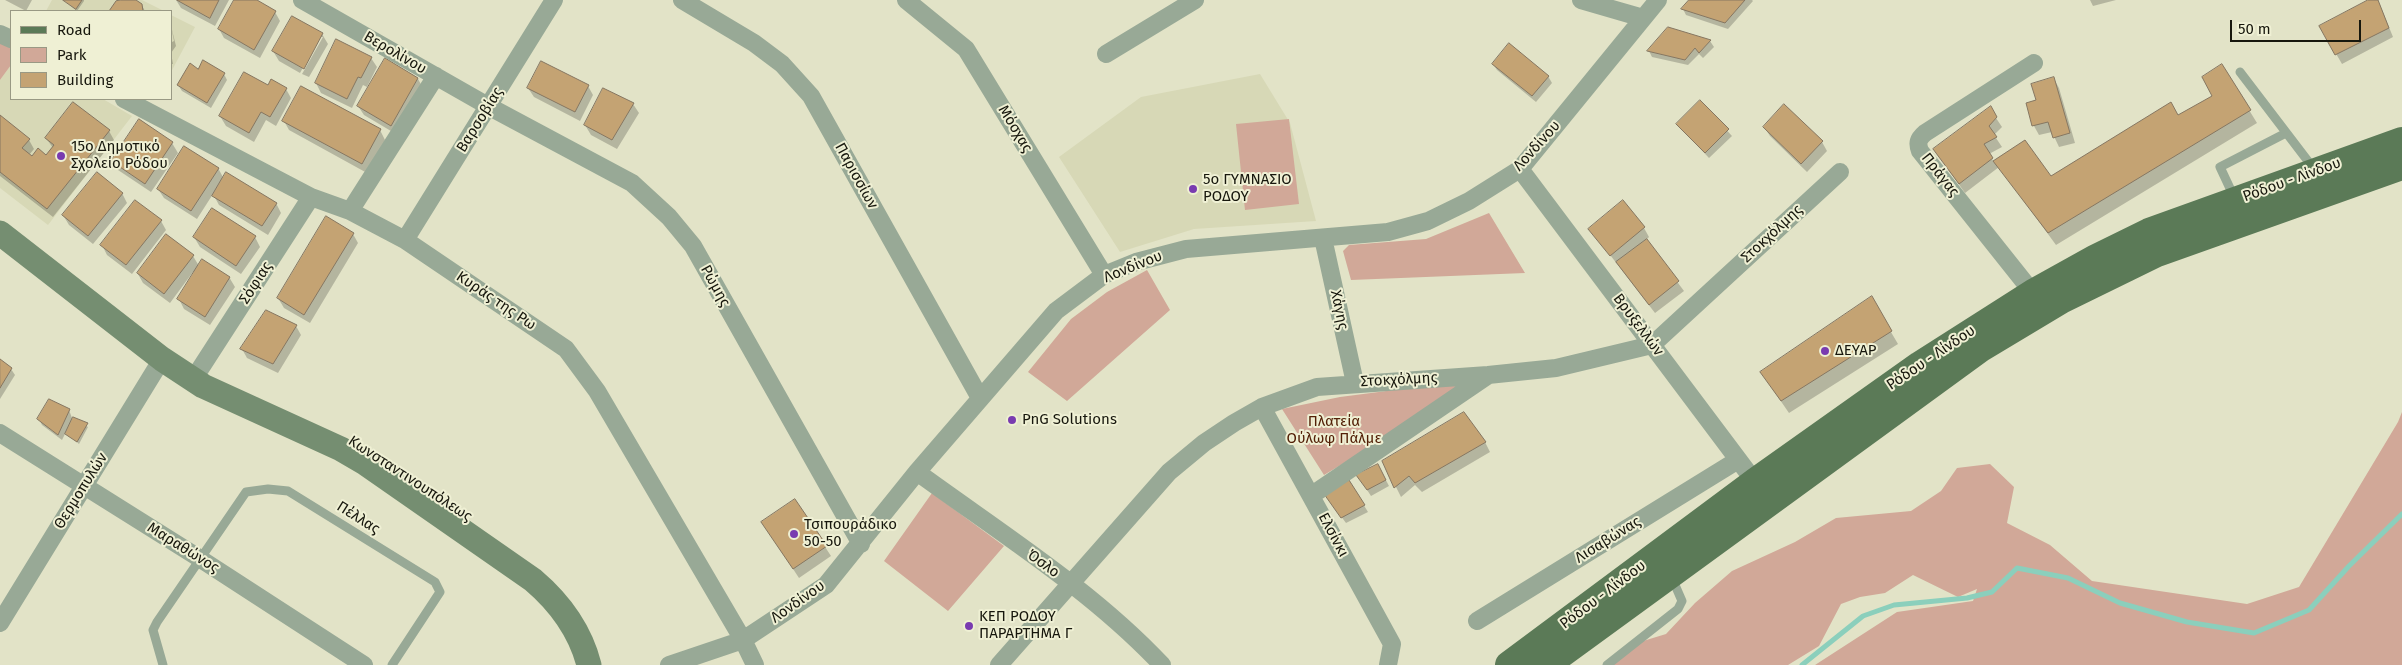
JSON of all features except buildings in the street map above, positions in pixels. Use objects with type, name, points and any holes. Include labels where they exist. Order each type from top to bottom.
[{"type":"main road","name":"Ρόδου - Λίνδου","points":[[1509,665],[1755,482],[1928,359],[2033,293],[2121,245],[2235,200],[2402,141]]},
{"type":"main road","name":"Ρόδου - Λίνδου","points":[[1546,665],[1669,573],[1981,348],[2060,300],[2157,253],[2402,166]]},
{"type":"main road","name":"Κωνσταντινουπόλεως","points":[[0,233],[162,359],[203,386],[341,449],[534,580],[553,597],[568,616],[589,665]]},
{"type":"main road","name":"Κωνσταντινουπόλεως","points":[[162,359],[200,369],[356,443],[526,555],[551,574],[570,596],[587,622],[605,665]]},
{"type":"street","name":"Βερολίνου","points":[[302,0],[488,106]]},
{"type":"street","name":"Βαρσοβίας","points":[[405,240],[554,0]]},
{"type":"street","name":"Παρισσίων","points":[[682,0],[754,43],[782,64],[811,96],[980,398]]},
{"type":"street","name":"Μόσχας","points":[[906,0],[966,49],[1104,276]]},
{"type":"street","points":[[1106,54],[1195,0]]},
{"type":"street","points":[[1581,0],[1643,18]]},
{"type":"street","name":"Λονδίνου","points":[[669,665],[743,640],[826,585],[917,472],[1056,311],[1104,276],[1136,262],[1186,249],[1388,232],[1428,221],[1469,201],[1520,169],[1658,0]]},
{"type":"street","name":"Πράγας","points":[[2033,293],[1920,151],[1918,144],[1920,138],[1925,133],[2034,64]]},
{"type":"street","points":[[350,212],[436,76]]},
{"type":"street","name":"Κυράς της Ρω","points":[[126,100],[311,197],[350,212],[405,240],[566,349],[597,391],[743,640],[755,665]]},
{"type":"street","name":"Ρώμης","points":[[488,106],[632,184],[669,216],[693,246],[860,544]]},
{"type":"street","name":"Βρυξελλών","points":[[1520,169],[1755,482]]},
{"type":"street","name":"Στοκχόλμης","points":[[999,665],[1069,583],[1169,472],[1204,443],[1262,408],[1316,387],[1488,375],[1556,368],[1615,356],[1652,345],[1840,172]]},
{"type":"street","name":"Σόφιας","points":[[200,369],[311,197]]},
{"type":"street","name":"Χάγης","points":[[1323,238],[1355,383]]},
{"type":"street","name":"Θερμοπυλών","points":[[0,623],[162,359]]},
{"type":"street","points":[[1312,495],[1488,375]]},
{"type":"street","name":"Ελσίνκι","points":[[1262,408],[1312,495],[1392,644],[1388,665]]},
{"type":"street","name":"Μαραθώνος","points":[[0,434],[199,558],[364,665]]},
{"type":"street","name":"Λισαβώνας","points":[[1477,621],[1738,460]]},
{"type":"street","name":"Όσλο","points":[[917,472],[1069,583],[1134,635],[1162,665]]},
{"type":"lane","points":[[2240,72],[2316,172]]},
{"type":"lane","points":[[2235,200],[2220,167],[2286,133]]},
{"type":"lane","name":"Πέλλας","points":[[199,558],[246,492],[268,489],[288,490],[435,582],[440,592],[392,665]]},
{"type":"lane","points":[[163,665],[153,630],[199,558]]},
{"type":"lane","points":[[1607,665],[1678,609],[1682,601],[1679,590],[1669,573]]},
{"type":"shaded area","points":[[52,0],[142,0],[162,10],[47,10]]},
{"type":"shaded area","points":[[172,16],[195,27],[172,70]]},
{"type":"shaded area","points":[[10,66],[10,100],[105,100],[132,116],[48,225],[0,188],[0,80]]},
{"type":"shaded area","name":"5ο ΓΥΜΝΑΣΙΟ ΡΟΔΟΥ","points":[[1260,74],[1290,123],[1316,221],[1194,229],[1120,252],[1059,157],[1141,97]]},
{"type":"green space","points":[[0,41],[10,46],[10,66],[0,80]]},
{"type":"green space","points":[[1289,119],[1299,204],[1245,210],[1236,124]]},
{"type":"green space","points":[[1489,213],[1525,273],[1351,280],[1343,251],[1349,245],[1426,239]]},
{"type":"green space","points":[[1147,270],[1170,310],[1067,401],[1028,372],[1071,319],[1107,292]]},
{"type":"green space","name":"Πλατεία Ούλωφ Πάλμε","points":[[1456,382],[1461,393],[1324,475],[1282,409],[1340,397]]},
{"type":"green space","points":[[2402,412],[2402,665],[1815,665],[1897,612],[1973,601],[1977,589],[1958,597],[1913,575],[1885,593],[1860,597],[1841,604],[1819,646],[1788,665],[1605,665],[1630,645],[1666,634],[1695,603],[1732,571],[1795,542],[1836,518],[1911,511],[1941,491],[1957,468],[1990,464],[2014,487],[2007,523],[2050,545],[2092,581],[2247,604],[2299,587],[2398,422]]},
{"type":"green space","points":[[932,493],[1004,546],[948,611],[884,561]]},
{"type":"waterway","points":[[1802,665],[1863,616],[1894,605],[1967,598],[1992,592],[2017,568],[2068,578],[2120,603],[2187,622],[2254,633],[2309,610],[2349,566],[2402,514]]},
{"type":"place","name":"15ο Δημοτικό Σχολείο Ρόδου","points":[[61,156]]},
{"type":"place","name":"5ο ΓΥΜΝΑΣΙΟ ΡΟΔΟΥ","points":[[1193,189]]},
{"type":"place","name":"ΔΕΥΑΡ","points":[[1825,351]]},
{"type":"place","name":"PnG Solutions","points":[[1012,420]]},
{"type":"place","name":"Τσιπουράδικο 50-50","points":[[794,534]]},
{"type":"place","name":"ΚΕΠ ΡΟΔΟΥ ΠΑΡΑΡΤΗΜΑ Γ","points":[[969,626]]}]
